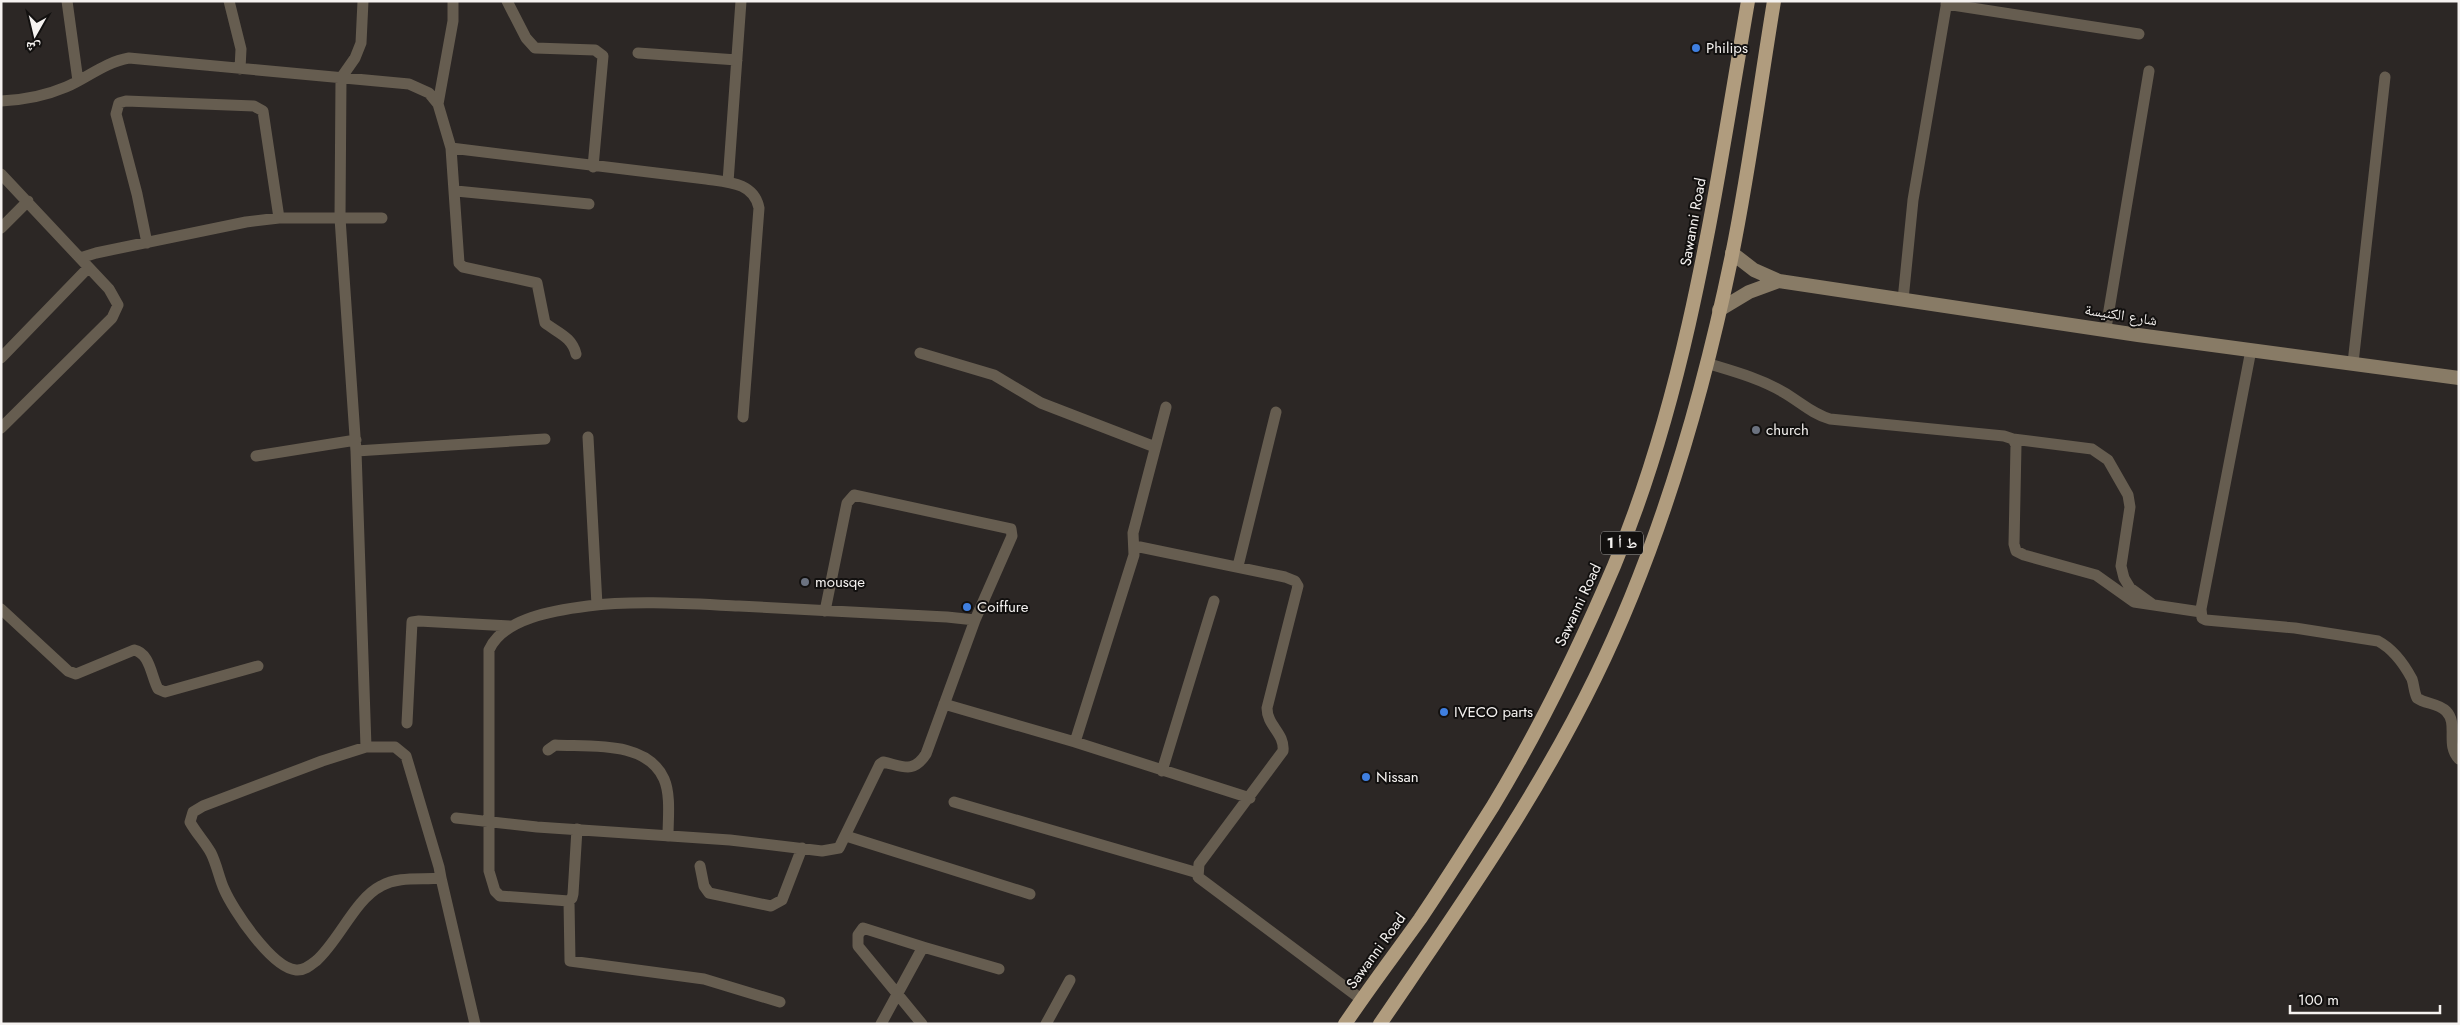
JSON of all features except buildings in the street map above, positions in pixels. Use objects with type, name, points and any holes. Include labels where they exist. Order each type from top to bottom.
[{"type":"highway","name":"Sawanni Road","points":[[1346,1024],[1361,999],[1419,919],[1493,805],[1526,747],[1569,663],[1614,565],[1652,456],[1685,339],[1703,264],[1748,1]]},
{"type":"highway","name":"ط أ 1","points":[[1380,1024],[1501,844],[1554,755],[1596,677],[1635,585],[1671,489],[1688,435],[1719,310],[1732,253],[1774,1]]},
{"type":"main road","name":"شارع الكنيسة","points":[[1732,253],[1754,270],[1779,281],[2251,350],[2459,378]]},
{"type":"main road","name":"شارع الكنيسة","points":[[1719,310],[1749,292],[1779,281]]},
{"type":"street","points":[[67,1],[78,81]]},
{"type":"street","points":[[229,1],[241,49],[240,69]]},
{"type":"street","points":[[363,1],[361,43],[355,58],[341,78],[340,218],[356,445],[366,747]]},
{"type":"street","points":[[438,104],[453,21],[453,1]]},
{"type":"street","points":[[507,1],[526,38],[535,48],[595,50],[601,52],[593,167]]},
{"type":"street","points":[[728,182],[741,1]]},
{"type":"street","points":[[1903,300],[1913,200],[1946,2],[2139,34]]},
{"type":"street","points":[[638,54],[737,60]]},
{"type":"street","points":[[1,101],[38,97],[78,81],[108,64],[129,58],[409,84],[429,93],[438,104],[451,148],[456,191],[459,263],[463,267],[537,283],[545,323],[568,338],[574,344],[576,354]]},
{"type":"street","points":[[2106,328],[2149,71]]},
{"type":"street","points":[[2352,363],[2385,77]]},
{"type":"street","points":[[147,243],[137,194],[116,114],[119,103],[126,101],[254,106],[263,111],[279,218]]},
{"type":"street","points":[[451,148],[593,167],[728,182],[754,192],[759,208],[743,417]]},
{"type":"street","points":[[1,174],[28,201],[116,299],[116,311],[81,350],[1,428]]},
{"type":"street","points":[[456,191],[589,204]]},
{"type":"street","points":[[1,228],[28,201]]},
{"type":"street","points":[[80,258],[246,222],[279,218],[382,218]]},
{"type":"street","points":[[1,358],[88,268]]},
{"type":"street","points":[[2251,350],[2201,612],[2206,620],[2295,628],[2378,641],[2386,645],[2393,651],[2412,680],[2417,698],[2439,706],[2448,714],[2452,724],[2451,746],[2459,759]]},
{"type":"street","points":[[920,352],[994,375],[1041,403],[1155,447]]},
{"type":"street","points":[[1706,363],[1757,379],[1784,392],[1818,415],[1830,419],[2004,436],[2013,439],[2092,449],[2108,460],[2128,495],[2130,507],[2121,566],[2124,578],[2130,588],[2154,606]]},
{"type":"street","points":[[1075,742],[1134,555],[1133,533],[1166,407]]},
{"type":"street","points":[[1238,566],[1276,412]]},
{"type":"street","points":[[588,437],[597,605]]},
{"type":"street","points":[[256,456],[356,445],[545,439]]},
{"type":"street","points":[[2013,439],[2016,445],[2014,544],[2016,551],[2096,576],[2134,602],[2201,612]]},
{"type":"street","points":[[456,818],[802,848],[833,850],[839,848],[878,766],[883,762],[910,768],[921,761],[926,754],[975,620],[1012,536],[1011,529],[854,495],[847,503],[825,611]]},
{"type":"street","points":[[1135,546],[1291,578],[1298,586],[1267,708],[1269,721],[1283,740],[1284,751],[1199,864],[1198,872],[1200,880],[1361,999]]},
{"type":"street","points":[[1162,771],[1214,601]]},
{"type":"street","points":[[576,829],[572,898],[568,901],[504,897],[497,894],[490,872],[488,821],[489,650],[498,634],[510,626],[522,620],[570,608],[597,605],[704,605],[975,620]]},
{"type":"street","points":[[1,609],[68,671],[76,674],[134,650],[140,651],[145,655],[158,689],[164,692],[258,666]]},
{"type":"street","points":[[407,723],[412,622],[510,626]]},
{"type":"street","points":[[944,704],[1075,742],[1250,798]]},
{"type":"street","points":[[548,750],[555,745],[616,748],[645,758],[664,779],[667,794],[668,836]]},
{"type":"street","points":[[441,878],[408,879],[380,886],[358,908],[317,960],[305,969],[296,970],[289,968],[276,958],[245,927],[224,889],[211,853],[190,822],[193,812],[322,761],[366,747],[395,747],[406,756],[441,878],[475,1024]]},
{"type":"street","points":[[954,802],[1198,872]]},
{"type":"street","points":[[846,836],[1030,894]]},
{"type":"street","points":[[700,866],[704,886],[709,893],[771,906],[782,900],[802,848]]},
{"type":"street","points":[[568,901],[570,961],[704,979],[780,1002]]},
{"type":"street","points":[[922,1024],[858,946],[858,935],[863,928],[999,969]]},
{"type":"street","points":[[881,1024],[923,947]]},
{"type":"street","points":[[1046,1024],[1070,980]]},
{"type":"place","name":"Philips","points":[[1696,48]]},
{"type":"place","name":"church","points":[[1756,430]]},
{"type":"place","name":"mousqe","points":[[805,582]]},
{"type":"place","name":"Coiffure","points":[[967,607]]},
{"type":"place","name":"IVECO parts","points":[[1444,712]]},
{"type":"place","name":"Nissan","points":[[1366,777]]}]
